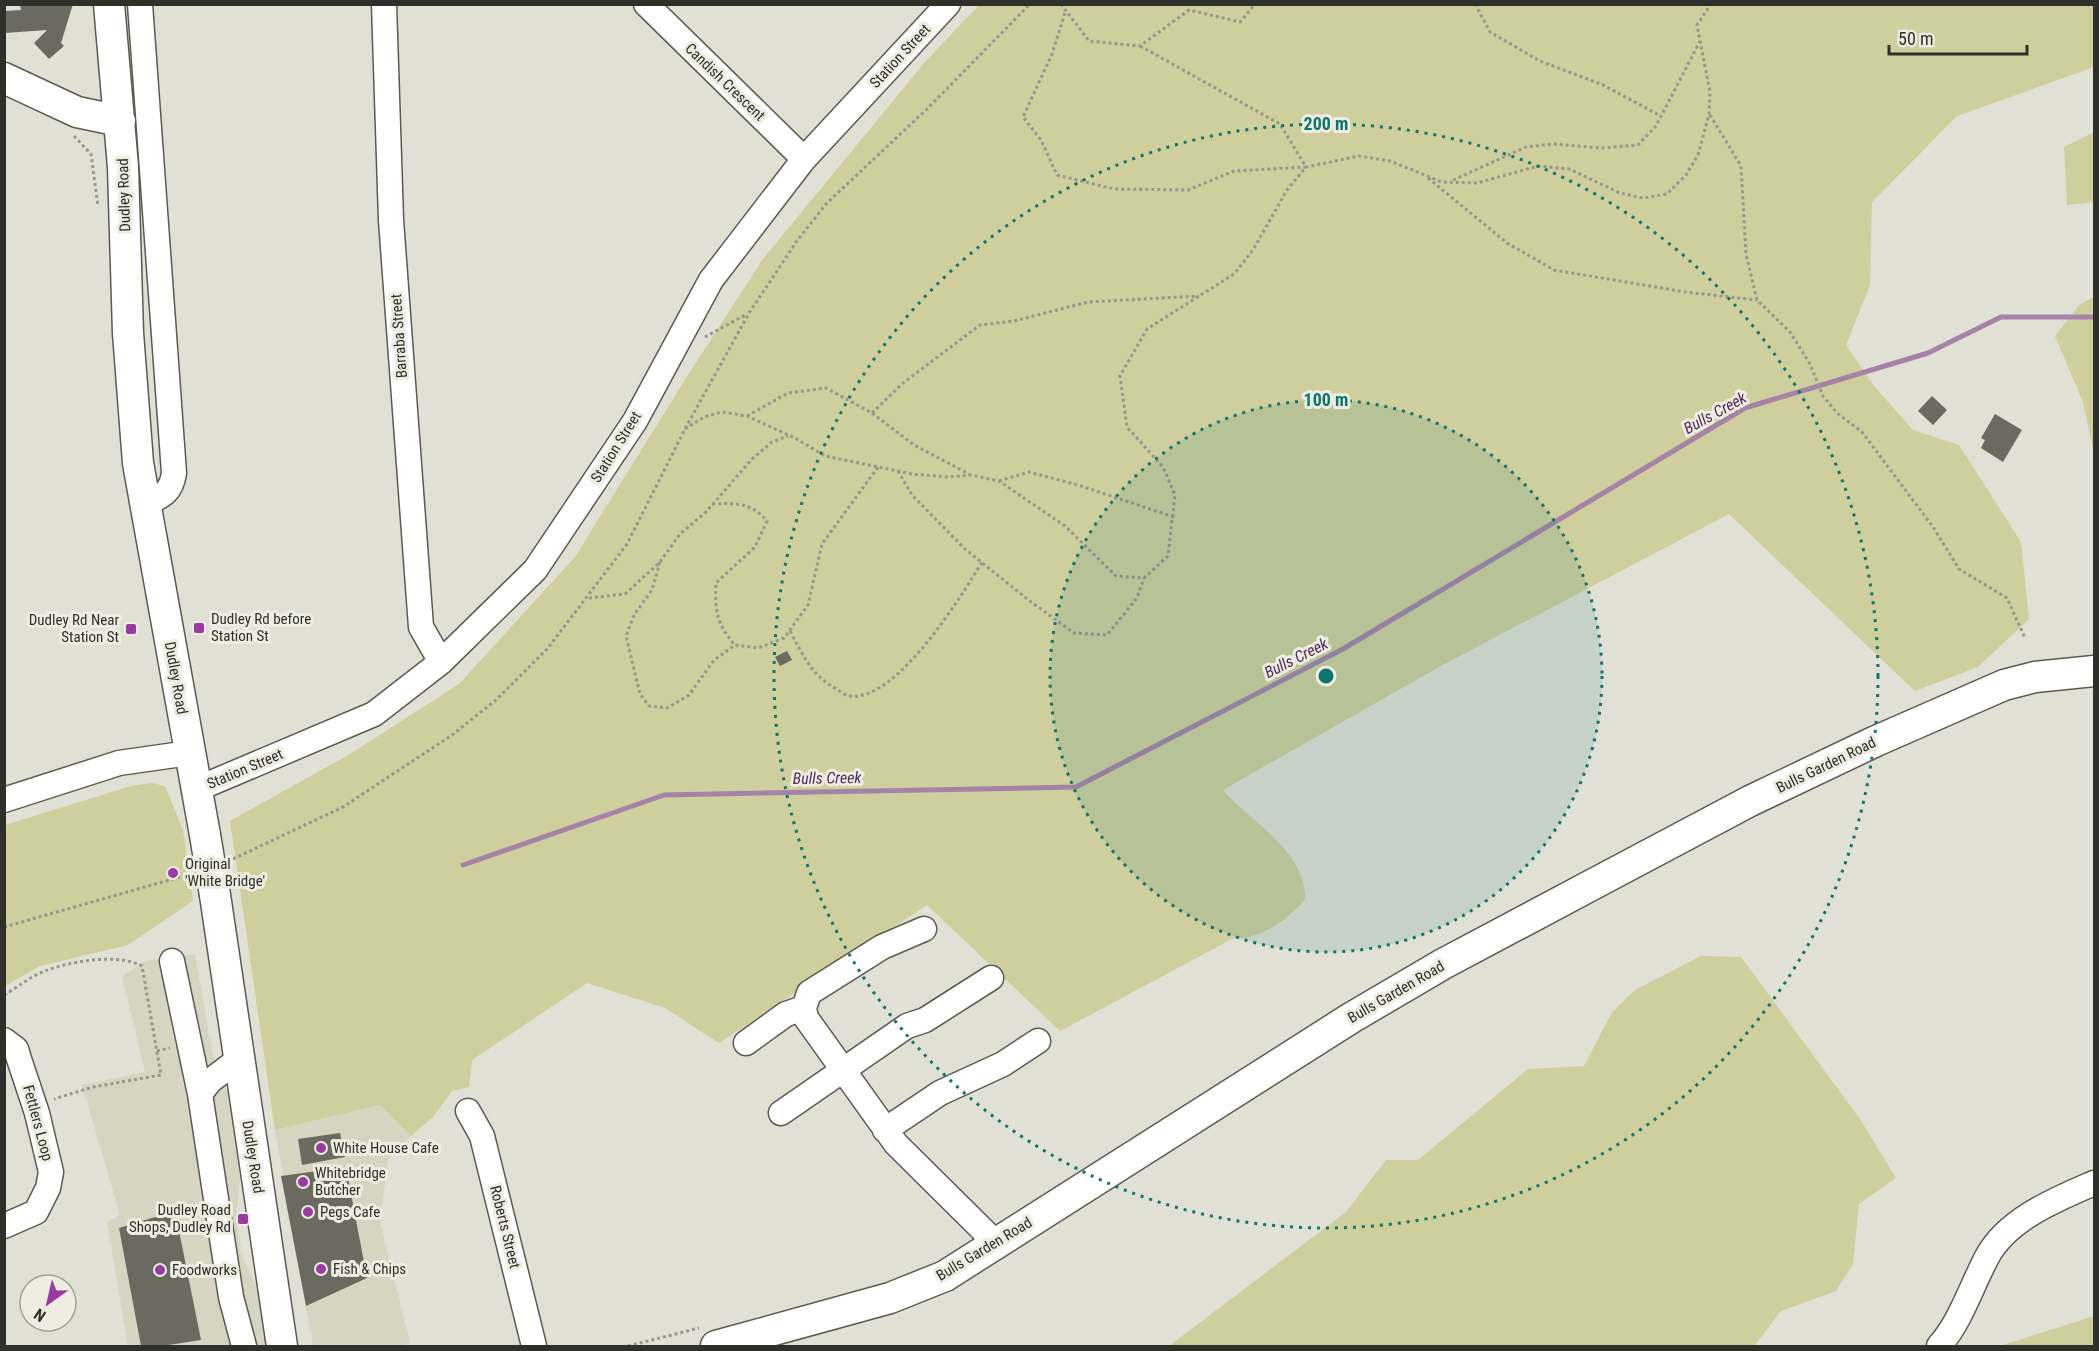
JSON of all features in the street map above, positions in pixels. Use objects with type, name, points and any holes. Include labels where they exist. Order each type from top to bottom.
[{"type":"main road","name":"Dudley Road","points":[[109,4],[134,121],[131,379],[145,504],[189,753],[206,835],[282,1347]]},
{"type":"main road","points":[[4,78],[77,112],[134,121]]},
{"type":"main road","name":"Bulls Garden Road","points":[[712,1336],[890,1298],[945,1276],[1362,1012],[1443,964],[1750,801],[1876,741],[2004,685],[2035,677],[2094,671]]},
{"type":"street","points":[[134,121],[140,4]]},
{"type":"street","name":"Barraba Street","points":[[384,4],[391,220],[421,627],[441,662]]},
{"type":"street","name":"Candish Crescent","points":[[645,4],[804,159]]},
{"type":"street","name":"Station Street","points":[[197,789],[374,714],[441,662],[535,570],[634,420],[711,280],[804,159],[948,4]]},
{"type":"street","points":[[4,800],[119,764],[189,753]]},
{"type":"street","points":[[924,929],[882,946],[809,993],[804,1008],[806,1018],[885,1130],[923,1173],[996,1243]]},
{"type":"street","points":[[172,961],[200,1094],[225,1263],[244,1347]]},
{"type":"street","points":[[782,1113],[907,1026],[925,1020],[991,978]]},
{"type":"street","points":[[746,1043],[786,1014],[804,1008]]},
{"type":"street","name":"Fettlers Loop","points":[[4,1040],[16,1049],[20,1059],[37,1113],[51,1172],[46,1194],[36,1212],[4,1226]]},
{"type":"street","points":[[885,1130],[940,1093],[1003,1064],[1038,1041]]},
{"type":"street","points":[[200,1094],[210,1081],[239,1059]]},
{"type":"street","name":"Roberts Street","points":[[468,1111],[482,1136],[534,1347]]},
{"type":"street","points":[[1940,1347],[1970,1294],[1988,1255],[2011,1229],[2041,1205],[2094,1183]]},
{"type":"path","points":[[1061,4],[1065,14],[1089,41],[1140,46],[1280,124],[1306,167]]},
{"type":"path","points":[[1140,46],[1189,10],[1240,22],[1255,4]]},
{"type":"path","points":[[1475,4],[1490,32],[1540,61],[1603,85],[1661,116]]},
{"type":"path","points":[[1451,180],[1477,183],[1538,166],[1569,169],[1620,193],[1643,198],[1667,194],[1686,175],[1698,155],[1709,114],[1710,92],[1697,25],[1711,4]]},
{"type":"path","points":[[1065,14],[1052,54],[1023,117],[1041,140],[1058,175],[1114,189],[1188,190],[1234,171],[1306,167],[1359,156],[1390,161],[1442,182],[1526,147],[1554,144],[1602,148],[1638,145],[1656,126],[1701,39]]},
{"type":"path","points":[[1709,114],[1741,166],[1746,254],[1757,300],[1790,332],[1810,364],[1815,382],[1823,396],[1837,413],[1863,432],[1933,527],[1959,569],[2007,598],[2025,638]]},
{"type":"path","points":[[68,132],[91,154],[99,213]]},
{"type":"path","points":[[898,471],[912,495],[965,549],[1074,633],[1107,635],[1137,598],[1144,578],[1168,556],[1176,495],[1163,467],[1127,427],[1120,376],[1147,329],[1234,274],[1253,250],[1287,190],[1306,167]]},
{"type":"path","points":[[1426,177],[1507,243],[1554,270],[1685,292],[1757,300]]},
{"type":"path","points":[[872,413],[919,370],[980,325],[1014,321],[1088,302],[1199,296]]},
{"type":"path","points":[[674,345],[707,336],[748,313]]},
{"type":"path","points":[[747,416],[788,393],[826,388],[872,413],[914,445],[971,475],[999,482],[1065,526],[1116,576],[1144,578]]},
{"type":"path","points":[[685,429],[704,417],[722,412],[747,416],[790,435],[825,456],[898,471],[946,477],[971,475]]},
{"type":"path","points":[[589,598],[625,594],[660,562],[680,534],[772,442],[790,435]]},
{"type":"path","points":[[712,504],[743,503],[759,512],[767,521],[755,547],[716,583],[715,610],[725,633],[735,645],[758,648],[784,638],[808,605],[822,544],[878,467]]},
{"type":"path","points":[[999,482],[1029,472],[1078,485],[1174,517]]},
{"type":"path","points":[[660,562],[652,590],[634,615],[626,636],[640,694],[649,706],[667,708],[689,695],[714,660],[735,645]]},
{"type":"path","points":[[790,631],[819,680],[849,697],[871,694],[915,657],[951,612],[982,562]]},
{"type":"path","points":[[4,995],[45,971],[83,960],[132,961],[142,966],[161,1075],[93,1088],[50,1100]]},
{"type":"path","points":[[628,1347],[712,1336]]},
{"type":"shaded area","points":[[195,954],[213,1056],[228,1095],[240,1179],[236,1216],[242,1255],[256,1286],[266,1346],[128,1346],[107,1222],[120,1215],[82,1085],[145,1072],[122,977],[145,961]]},
{"type":"shaded area","points":[[380,1105],[411,1136],[388,1160],[380,1221],[410,1343],[402,1346],[313,1346],[275,1130]]},
{"type":"green space","points":[[979,5],[2094,5],[2094,67],[1957,116],[1872,202],[1870,285],[1846,345],[1874,386],[1913,430],[1959,445],[2021,542],[2029,619],[1978,667],[1915,691],[1729,514],[1439,667],[1223,790],[1287,853],[1297,867],[1303,883],[1305,900],[1290,915],[1264,932],[1234,938],[1060,1031],[927,905],[719,1043],[665,1008],[587,983],[472,1060],[469,1087],[452,1091],[433,1117],[411,1136],[380,1105],[275,1130],[230,821],[350,754],[459,684],[575,557],[763,259],[925,62]]},
{"type":"green space","points":[[2094,132],[2094,202],[2067,205],[2064,147]]},
{"type":"green space","points":[[2094,297],[2094,454],[2083,402],[2055,336],[2080,304]]},
{"type":"green space","points":[[152,783],[165,786],[183,830],[193,901],[128,945],[40,966],[5,986],[5,825],[131,786]]},
{"type":"green space","points":[[1701,956],[1741,957],[1860,1119],[1896,1178],[1859,1204],[1853,1264],[1836,1291],[1781,1311],[1754,1346],[1169,1346],[1346,1212],[1386,1160],[1418,1160],[1528,1069],[1584,1066],[1612,1012],[1635,990]]},
{"type":"green space","points":[[2094,1316],[2094,1346],[2000,1346]]},
{"type":"building","points":[[20,4],[73,4],[61,43],[64,46],[49,59],[34,43],[47,30],[5,33],[4,11],[21,10]]},
{"type":"building","points":[[1932,396],[1947,410],[1933,425],[1918,411]]},
{"type":"building","points":[[1995,414],[2022,430],[2003,462],[1981,448],[1985,440],[1981,438]]},
{"type":"building","points":[[787,651],[792,660],[780,666],[775,657]]},
{"type":"building","name":"White House Cafe","points":[[340,1133],[345,1157],[302,1165],[298,1139]]},
{"type":"building","points":[[346,1167],[367,1278],[306,1306],[281,1176]]},
{"type":"building","points":[[175,1211],[201,1340],[162,1346],[141,1346],[119,1228]]},
{"type":"waterway","name":"Bulls Creek","points":[[463,865],[664,795],[1076,787],[1343,649],[1745,408],[1928,353],[2001,317],[2094,317]]},
{"type":"place","name":"Dudley Rd before Station St","points":[[199,628]]},
{"type":"place","name":"Dudley Rd Near Station St","points":[[131,629]]},
{"type":"place","name":"Original 'White Bridge'","points":[[173,873]]},
{"type":"place","name":"White House Cafe","points":[[321,1148]]},
{"type":"place","name":"Whitebridge Butcher","points":[[303,1182]]},
{"type":"place","name":"Pegs Cafe","points":[[308,1212]]},
{"type":"place","name":"Dudley Road Shops, Dudley Rd","points":[[243,1219]]},
{"type":"place","name":"Fish & Chips","points":[[321,1269]]},
{"type":"place","name":"Foodworks","points":[[160,1270]]}]
